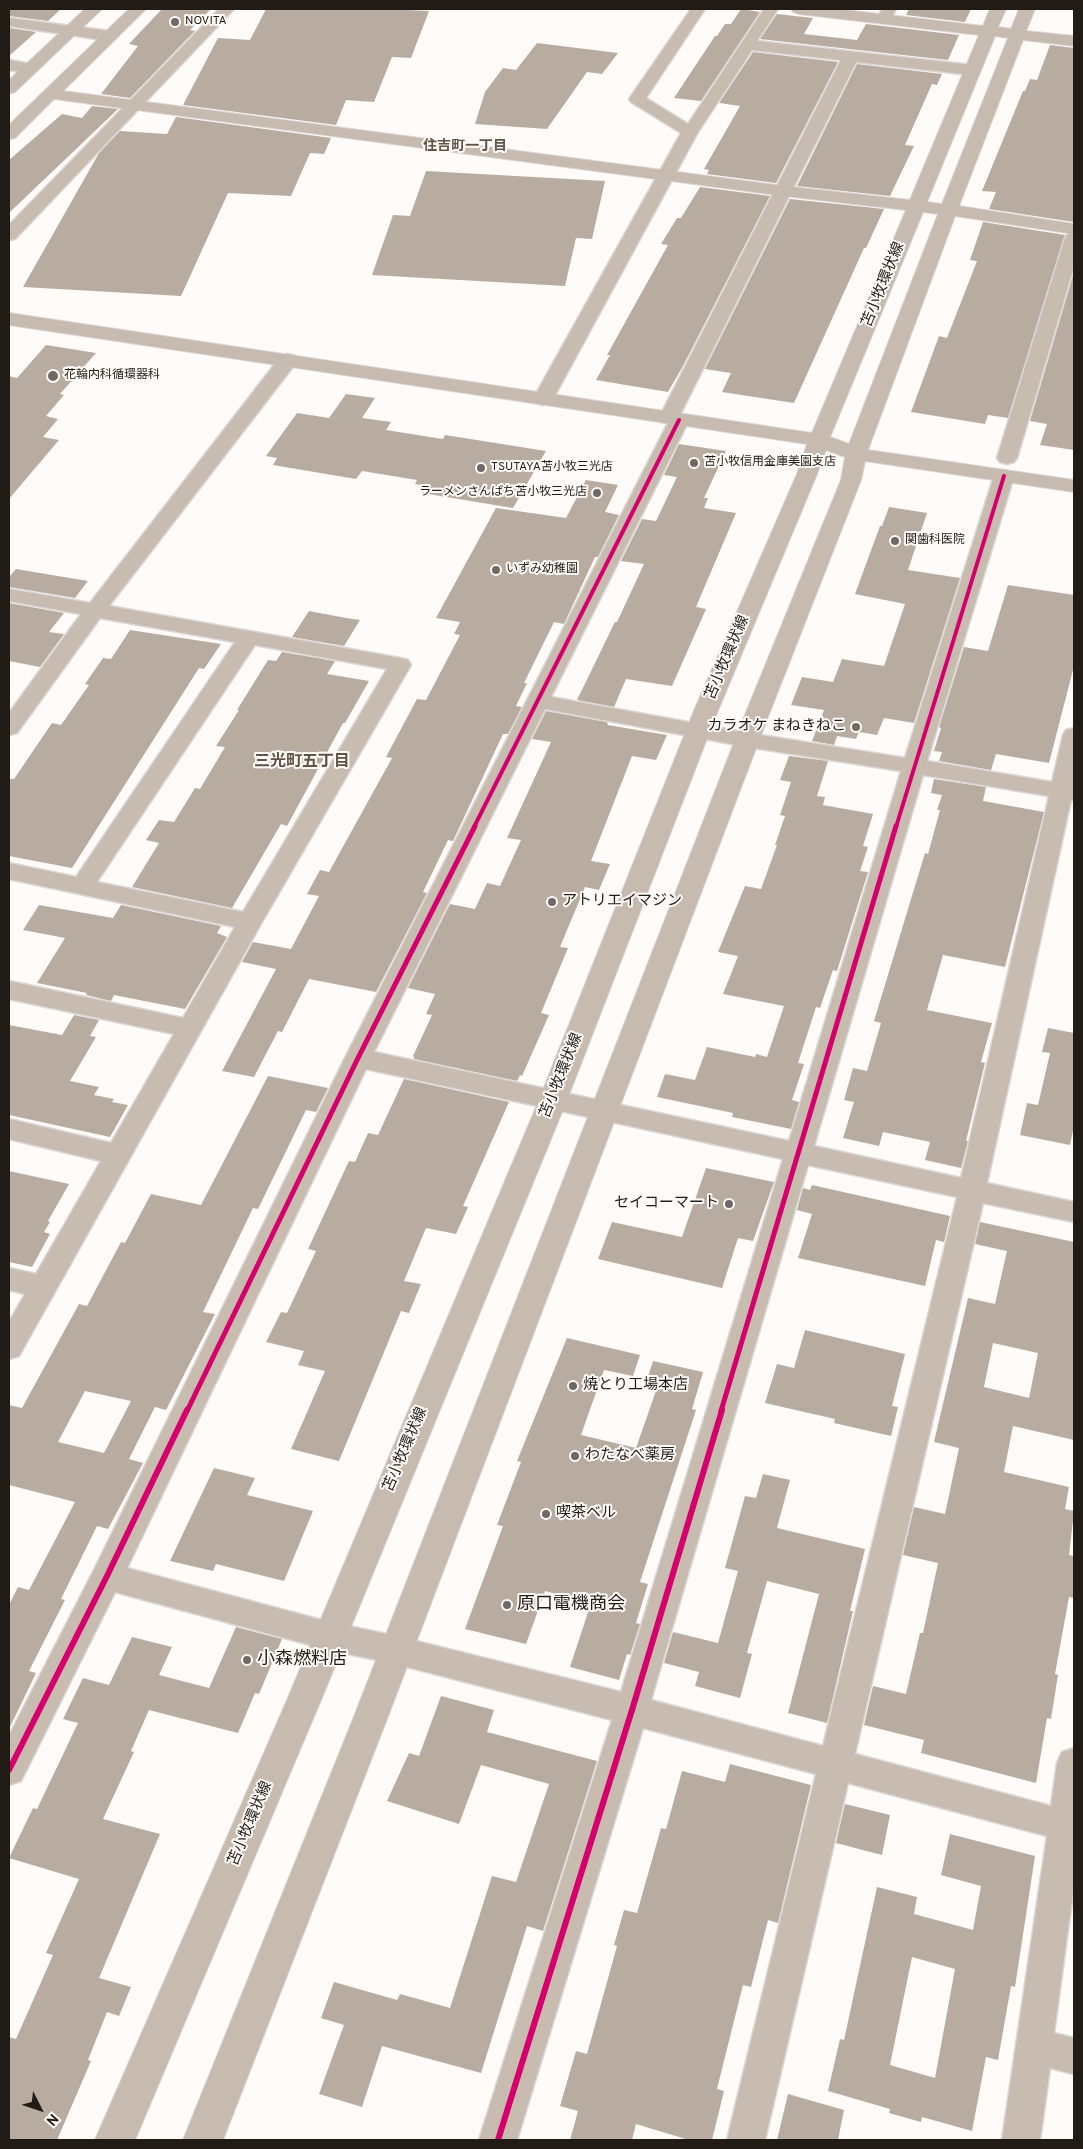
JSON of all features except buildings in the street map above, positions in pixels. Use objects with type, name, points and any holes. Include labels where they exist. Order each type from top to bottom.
[{"type":"main road","points":[[9,89],[94,9]]},
{"type":"main road","points":[[9,134],[138,9]]},
{"type":"main road","points":[[798,9],[994,20],[1017,34],[1074,40]]},
{"type":"main road","points":[[203,2140],[396,1650],[604,1110],[851,480],[859,446],[1027,9]]},
{"type":"main road","name":"苫小牧環状線","points":[[115,2140],[304,1700],[328,1636],[553,1100],[698,732],[807,474],[819,440],[994,20]]},
{"type":"main road","points":[[52,94],[784,191],[950,210],[1074,228]]},
{"type":"main road","points":[[9,319],[1006,467],[1074,468]]},
{"type":"main road","points":[[1006,467],[1074,486]]},
{"type":"street","points":[[9,235],[227,9]]},
{"type":"street","points":[[690,132],[637,99],[698,9]]},
{"type":"street","points":[[543,399],[690,132],[771,9]]},
{"type":"street","points":[[9,22],[110,36]]},
{"type":"street","points":[[748,46],[972,70]]},
{"type":"street","points":[[9,1770],[108,1576],[358,1058],[538,701],[851,56]]},
{"type":"street","points":[[9,66],[31,68]]},
{"type":"street","points":[[498,2140],[632,1710],[1074,238]]},
{"type":"street","points":[[9,728],[96,609],[288,360]]},
{"type":"street","points":[[9,595],[96,609],[248,639],[400,665],[189,1028],[9,1348]]},
{"type":"street","points":[[82,886],[248,639]]},
{"type":"street","points":[[538,701],[698,732],[1067,792]]},
{"type":"street","points":[[746,2140],[1067,792],[1074,735]]},
{"type":"street","points":[[9,870],[250,922]]},
{"type":"street","points":[[9,990],[189,1028]]},
{"type":"street","points":[[358,1058],[799,1151],[972,1191],[1074,1212]]},
{"type":"street","points":[[9,1129],[118,1155]]},
{"type":"street","points":[[9,1279],[43,1287]]},
{"type":"street","points":[[108,1576],[328,1636],[396,1650],[632,1710],[1064,1825]]},
{"type":"street","points":[[1021,2140],[1036,2046],[1064,1825],[1074,1763]]},
{"type":"street","points":[[1036,2046],[1074,2056]]},
{"type":"cycle path","points":[[9,1770],[107,1576],[358,1058],[679,420]]},
{"type":"cycle path","points":[[498,2140],[632,1710],[914,766],[1004,476]]},
{"type":"place","name":"NOVITA","points":[[175,22]]},
{"type":"place","name":"花輪内科循環器科","points":[[53,376]]},
{"type":"place","name":"苫小牧信用金庫美園支店","points":[[694,463]]},
{"type":"place","name":"TSUTAYA苫小牧三光店","points":[[481,468]]},
{"type":"place","name":"ラーメンさんぱち苫小牧三光店","points":[[597,493]]},
{"type":"place","name":"関歯科医院","points":[[895,541]]},
{"type":"place","name":"いずみ幼稚園","points":[[496,570]]},
{"type":"place","name":"カラオケ まねきねこ","points":[[856,727]]},
{"type":"place","name":"アトリエイマジン","points":[[552,902]]},
{"type":"place","name":"セイコーマート","points":[[729,1204]]},
{"type":"place","name":"焼とり工場本店","points":[[573,1386]]},
{"type":"place","name":"わたなべ薬房","points":[[575,1456]]},
{"type":"place","name":"喫茶ベル","points":[[546,1514]]},
{"type":"place","name":"原口電機商会","points":[[507,1605]]},
{"type":"place","name":"小森燃料店","points":[[247,1660]]},
{"type":"district","name":"住吉町一丁目","points":[[465,147]]},
{"type":"district","name":"三光町五丁目","points":[[302,763]]}]
